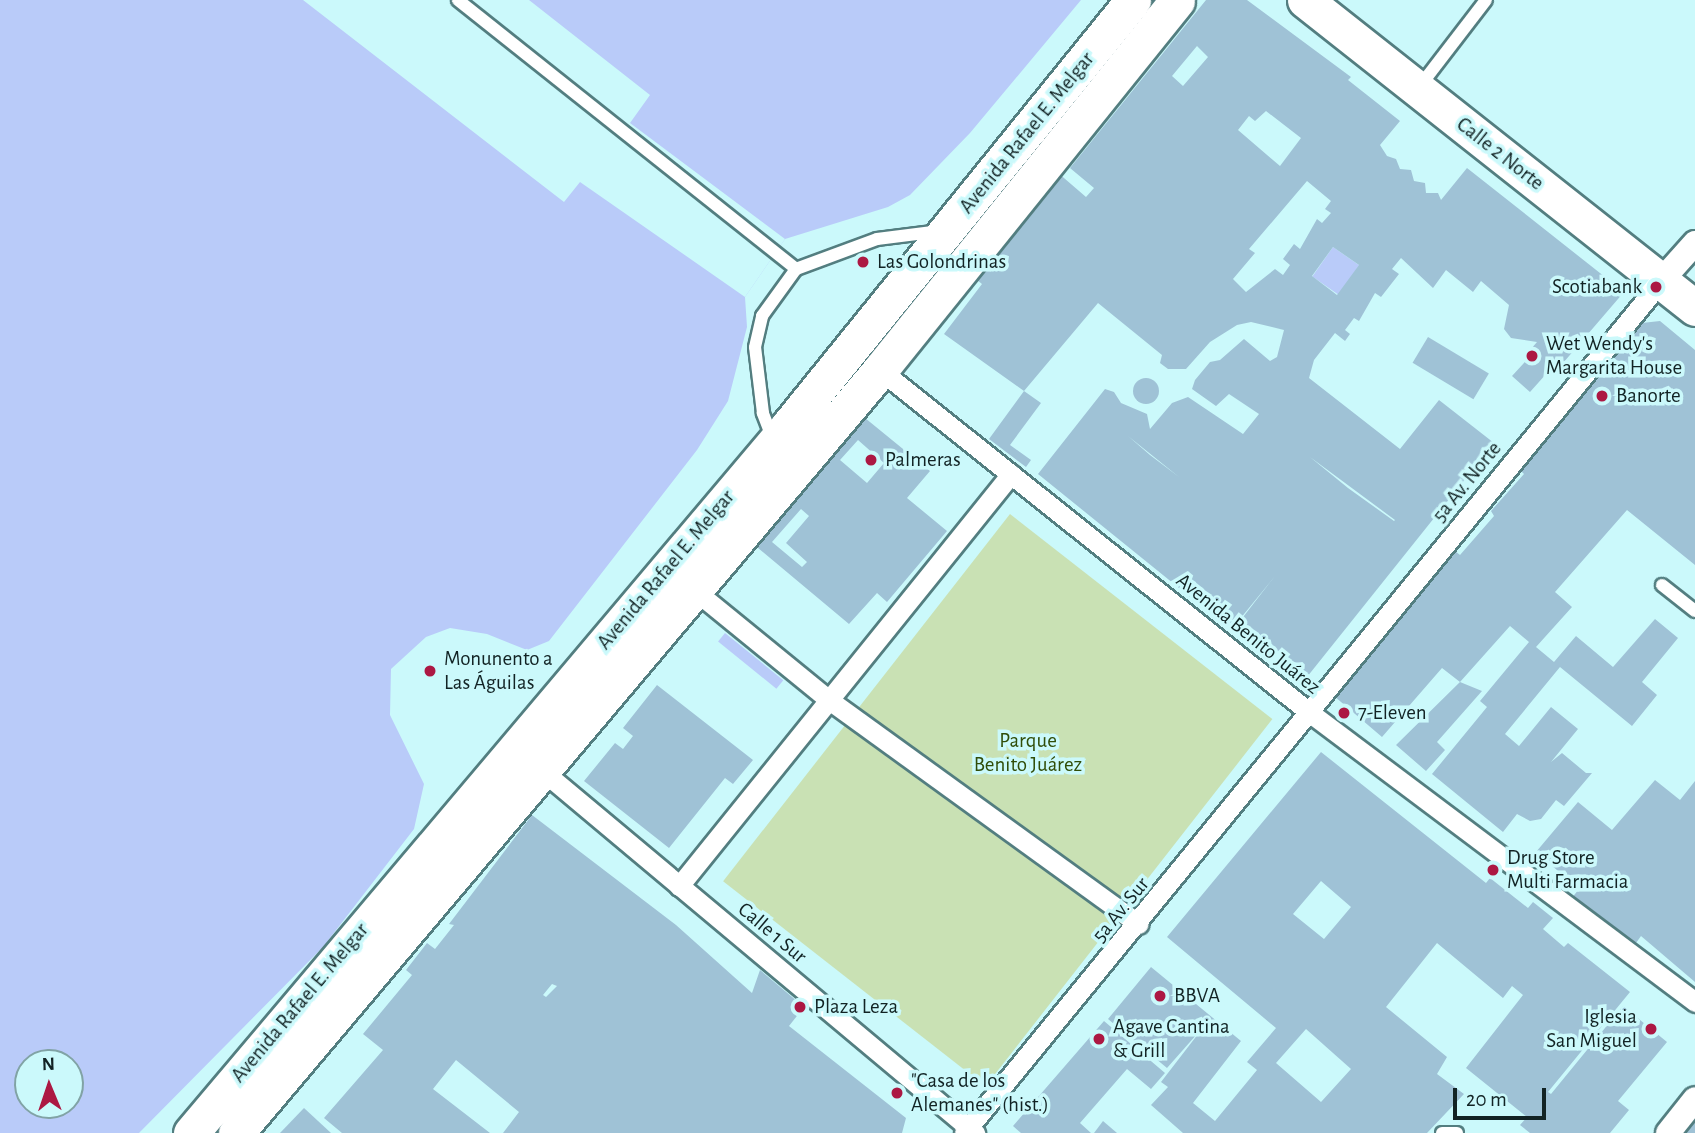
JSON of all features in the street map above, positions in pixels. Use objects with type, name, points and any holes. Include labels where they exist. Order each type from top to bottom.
[{"type":"main road","name":"Avenida Rafael E. Melgar","points":[[191,1133],[774,442],[948,232],[1133,0]]},
{"type":"main road","name":"Avenida Rafael E. Melgar","points":[[236,1133],[319,1038],[539,768],[888,360],[1177,0]]},
{"type":"main road","name":"Calle 2 Norte","points":[[1305,0],[1695,308]]},
{"type":"main road","points":[[867,330],[888,360]]},
{"type":"street","points":[[1661,281],[1695,243]]},
{"type":"street","name":"5a Av. Norte","points":[[1309,712],[1661,281]]},
{"type":"street","name":"Avenida Benito Juárez","points":[[888,360],[1011,474],[1309,712],[1695,1002]]},
{"type":"street","points":[[679,886],[1011,474]]},
{"type":"street","points":[[693,589],[829,700],[1139,924]]},
{"type":"street","name":"5a Av. Sur","points":[[969,1131],[1309,712]]},
{"type":"street","name":"Calle 1 Sur","points":[[539,768],[969,1131]]},
{"type":"street","points":[[1668,1133],[1695,1100]]},
{"type":"lane","points":[[458,0],[796,269]]},
{"type":"lane","points":[[1418,89],[1486,0]]},
{"type":"lane","points":[[774,442],[763,413],[755,347],[762,316],[796,269],[877,239],[920,231],[948,232]]},
{"type":"lane","points":[[1662,585],[1695,611]]},
{"type":"lane","points":[[1442,1133],[1457,1133]]},
{"type":"green space","name":"Parque Benito Juárez","points":[[1010,514],[1272,719],[986,1086],[723,881]]},
{"type":"water","points":[[0,0],[1081,0],[970,133],[910,195],[888,207],[785,239],[745,297],[747,327],[728,401],[697,450],[549,641],[527,650],[487,634],[450,628],[426,637],[391,669],[390,715],[424,784],[414,829],[323,947],[139,1133],[0,1133]]},
{"type":"water","points":[[1333,247],[1359,265],[1339,295],[1312,276]]},
{"type":"water","points":[[725,633],[783,680],[776,689],[718,642]]},
{"type":"pier","points":[[303,0],[529,0],[650,95],[630,123],[785,239],[745,297],[580,182],[564,202]]},
{"type":"building","points":[[1206,0],[1247,0],[1351,77],[1348,80],[1400,121],[1380,145],[1387,156],[1396,159],[1400,169],[1411,170],[1414,181],[1425,183],[1426,193],[1438,193],[1441,200],[1467,168],[1624,292],[1551,377],[1547,373],[1530,392],[1512,376],[1534,352],[1531,349],[1537,342],[1511,338],[1504,329],[1509,305],[1481,281],[1473,292],[1446,270],[1433,288],[1401,258],[1392,269],[1399,274],[1381,297],[1375,293],[1359,321],[1354,318],[1345,330],[1350,334],[1345,341],[1335,333],[1314,360],[1309,378],[1400,449],[1439,400],[1494,443],[1307,677],[1240,621],[1275,576],[1231,630],[1038,474],[1105,389],[1114,392],[1121,403],[1147,414],[1150,429],[1172,403],[1188,397],[1243,434],[1259,414],[1229,394],[1216,406],[1192,389],[1195,380],[1210,362],[1220,360],[1244,339],[1270,361],[1277,357],[1284,330],[1251,322],[1237,325],[1210,342],[1186,369],[1168,369],[1160,363],[1162,355],[1098,303],[1024,391],[944,334],[982,284],[971,275],[1057,172],[1086,197],[1094,188],[1070,168]],"holes":[[[1197,46],[1208,57],[1183,86],[1172,76]],[[1266,111],[1301,138],[1280,166],[1238,130],[1249,116],[1255,121]],[[1307,181],[1331,201],[1325,209],[1331,213],[1322,223],[1317,219],[1300,249],[1294,244],[1283,259],[1290,265],[1283,275],[1275,269],[1246,292],[1233,279],[1255,253],[1249,249]],[[1333,247],[1359,265],[1337,295],[1312,276]],[[1128,436],[1179,477],[1150,455]],[[1310,457],[1395,520],[1348,488]]]},
{"type":"building","points":[[1660,321],[1695,350],[1695,565],[1627,510],[1555,592],[1572,607],[1536,647],[1554,662],[1576,636],[1613,667],[1655,619],[1678,638],[1642,682],[1657,695],[1632,726],[1560,667],[1505,734],[1519,746],[1551,707],[1578,729],[1551,762],[1562,753],[1586,773],[1592,773],[1564,806],[1556,800],[1541,819],[1530,821],[1517,814],[1503,832],[1432,774],[1487,707],[1480,701],[1529,642],[1510,626],[1460,682],[1442,668],[1382,737],[1334,696],[1455,551],[1460,555],[1494,516],[1491,511],[1524,474],[1520,470],[1642,323]]},
{"type":"building","points":[[1428,337],[1489,374],[1473,399],[1413,363]]},
{"type":"building","points":[[1146,378],[1155,382],[1159,391],[1155,400],[1146,404],[1137,400],[1133,391],[1137,382]]},
{"type":"building","points":[[1024,391],[1041,403],[1010,445],[1031,460],[1026,467],[989,439]]},
{"type":"building","points":[[854,409],[930,471],[907,498],[947,531],[887,602],[877,593],[849,624],[745,537]],"holes":[[[858,440],[884,463],[867,483],[840,460]],[[801,509],[809,516],[786,543],[807,562],[802,567],[772,542]]]},
{"type":"building","points":[[1460,682],[1482,691],[1437,742],[1445,750],[1426,771],[1396,745]]},
{"type":"building","points":[[657,685],[753,760],[733,784],[725,778],[669,848],[584,781],[615,743],[623,749],[633,736],[623,728]]},
{"type":"building","points":[[1321,752],[1486,883],[1490,878],[1528,908],[1533,902],[1553,918],[1543,929],[1564,947],[1568,943],[1630,992],[1548,1092],[1551,1094],[1623,1006],[1667,1042],[1618,1101],[1629,1110],[1610,1133],[1530,1133],[1520,1125],[1527,1117],[1466,1068],[1523,995],[1512,986],[1503,998],[1437,943],[1386,1007],[1447,1057],[1437,1074],[1464,1094],[1427,1133],[1183,1133],[1151,1105],[1168,1087],[1161,1082],[1205,1025],[1167,1068],[1108,1019],[1151,967],[1241,1041],[1193,1103],[1215,1121],[1257,1070],[1247,1062],[1276,1028],[1167,937]],"holes":[[[1321,881],[1351,907],[1324,939],[1293,914]],[[1306,1029],[1351,1069],[1321,1102],[1276,1063]]]},
{"type":"building","points":[[1655,780],[1680,800],[1695,781],[1695,982],[1641,936],[1631,950],[1571,899],[1579,889],[1536,852],[1578,802],[1612,830]]},
{"type":"building","points":[[532,815],[676,925],[752,993],[760,970],[804,1007],[789,1026],[906,1118],[902,1133],[503,1133],[519,1112],[456,1060],[433,1089],[490,1133],[342,1133],[324,1118],[383,1050],[363,1034],[412,975],[406,970],[427,943],[435,949],[454,925],[449,924]],"holes":[[[552,984],[557,986],[546,997],[543,995]]]},
{"type":"building","points":[[1104,1021],[1165,1073],[1151,1089],[1127,1069],[1080,1123],[1091,1133],[1021,1133],[1013,1126]]},
{"type":"building","points":[[304,1108],[331,1133],[280,1133]]},
{"type":"building","points":[[1103,1121],[1117,1133],[1094,1133]]},
{"type":"building","points":[[1695,1121],[1695,1133],[1686,1133]]},
{"type":"place","name":"Las Golondrinas","points":[[863,262]]},
{"type":"place","name":"Scotiabank","points":[[1656,287]]},
{"type":"place","name":"Wet Wendy's Margarita House","points":[[1532,356]]},
{"type":"place","name":"Banorte","points":[[1602,396]]},
{"type":"place","name":"Palmeras","points":[[871,460]]},
{"type":"place","name":"Monunento a Las Águilas","points":[[430,671]]},
{"type":"place","name":"7-Eleven","points":[[1344,713]]},
{"type":"place","name":"Drug Store Multi Farmacia","points":[[1493,870]]},
{"type":"place","name":"BBVA","points":[[1160,996]]},
{"type":"place","name":"Plaza Leza","points":[[800,1007]]},
{"type":"place","name":"Iglesia San Miguel","points":[[1651,1029]]},
{"type":"place","name":"Agave Cantina & Grill","points":[[1099,1039]]},
{"type":"place","name":"\"Casa de los Alemanes\" (hist.)","points":[[897,1093]]}]
